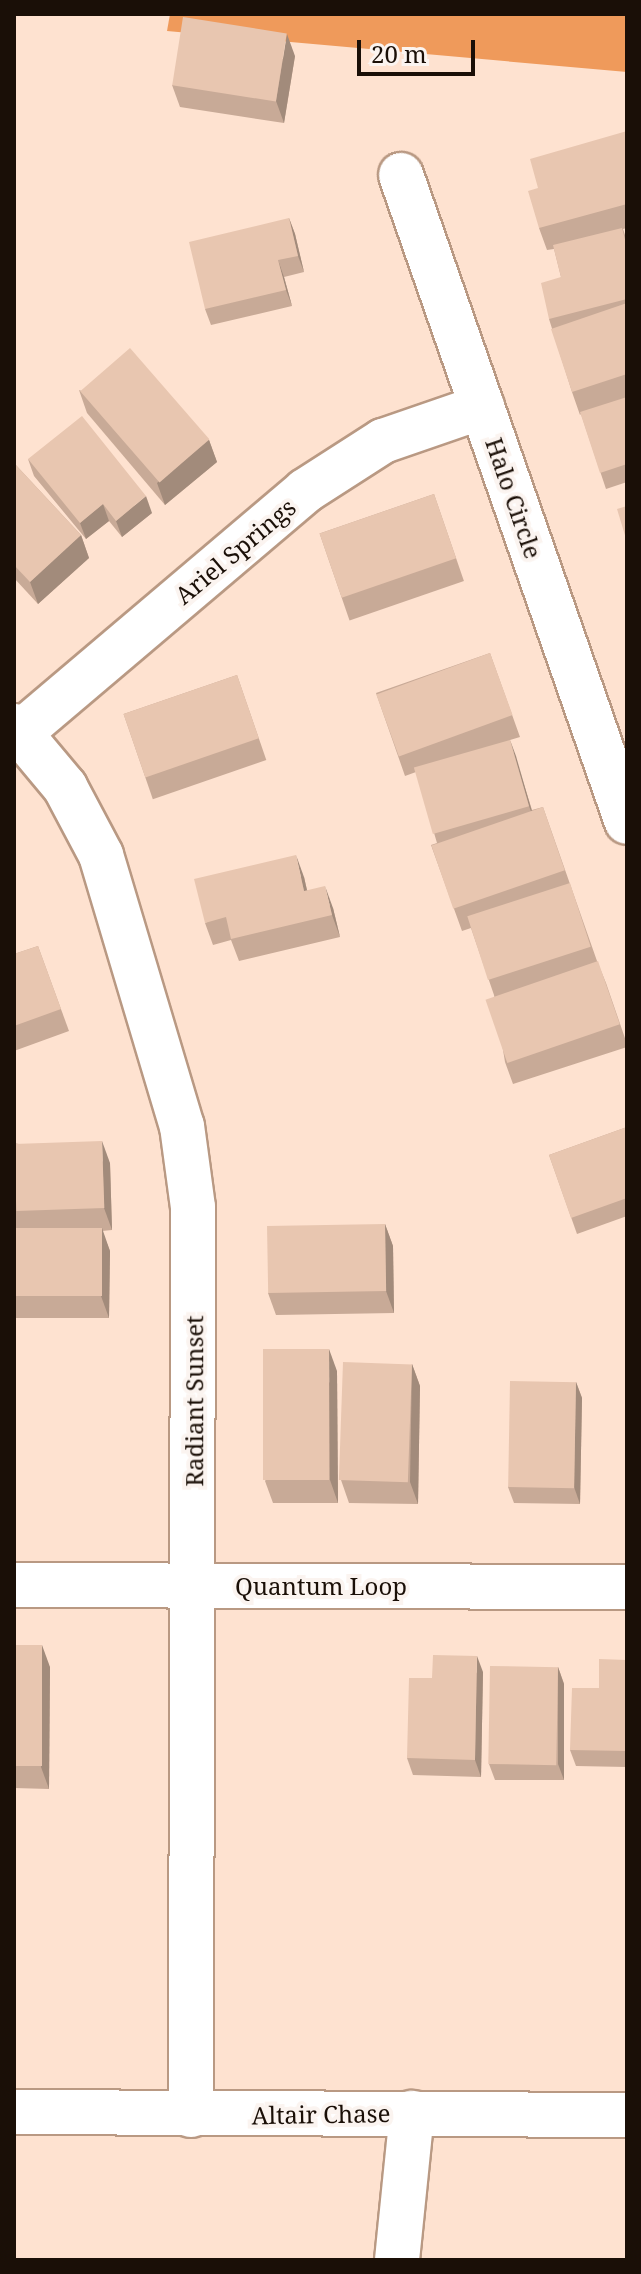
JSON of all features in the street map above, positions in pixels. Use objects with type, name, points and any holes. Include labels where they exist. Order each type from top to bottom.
[{"type":"street","name":"Halo Circle","points":[[401,175],[627,822]]},
{"type":"street","name":"Ariel Springs","points":[[16,732],[305,491],[383,441],[482,407]]},
{"type":"street","name":"Radiant Sunset","points":[[16,732],[65,787],[101,855],[182,1126],[193,1207],[195,1585],[191,2115]]},
{"type":"street","name":"Quantum Loop","points":[[14,1585],[627,1587]]},
{"type":"street","name":"Altair Chase","points":[[14,2112],[627,2115]]},
{"type":"street","points":[[397,2260],[412,2113]]},
{"type":"shaded area","points":[[170,14],[627,14],[627,72],[167,31]]},
{"type":"building","points":[[183,17],[287,33],[276,102],[172,85]]},
{"type":"building","points":[[627,131],[627,204],[539,228],[528,191],[538,188],[530,159]]},
{"type":"building","points":[[289,218],[298,256],[278,260],[286,290],[205,309],[189,242]]},
{"type":"building","points":[[622,228],[627,247],[627,299],[549,319],[541,283],[561,277],[553,245]]},
{"type":"building","points":[[627,303],[627,374],[572,392],[551,329]]},
{"type":"building","points":[[130,348],[209,439],[160,483],[80,391]]},
{"type":"building","points":[[627,397],[627,464],[600,473],[580,412]]},
{"type":"building","points":[[82,416],[146,496],[116,521],[103,504],[80,523],[28,459]]},
{"type":"building","points":[[14,463],[81,535],[30,582],[14,565]]},
{"type":"building","points":[[434,494],[456,558],[342,598],[320,533]]},
{"type":"building","points":[[627,506],[627,542],[617,509]]},
{"type":"building","points":[[490,653],[513,715],[399,756],[376,694]]},
{"type":"building","points":[[237,675],[259,738],[145,777],[124,714]]},
{"type":"building","points":[[510,740],[529,806],[433,834],[414,768]]},
{"type":"building","points":[[543,807],[565,870],[453,909],[431,845]]},
{"type":"building","points":[[296,855],[304,891],[325,886],[332,915],[231,939],[226,917],[205,923],[194,879]]},
{"type":"building","points":[[570,883],[591,947],[488,980],[467,916]]},
{"type":"building","points":[[38,946],[61,1009],[14,1026],[14,954]]},
{"type":"building","points":[[598,961],[620,1024],[507,1063],[485,1000]]},
{"type":"building","points":[[627,1127],[627,1198],[571,1218],[549,1155]]},
{"type":"building","points":[[102,1141],[104,1208],[16,1211],[14,1144]]},
{"type":"building","points":[[385,1224],[386,1291],[268,1293],[267,1226]]},
{"type":"building","points":[[14,1228],[102,1228],[102,1296],[14,1296]]},
{"type":"building","points":[[263,1349],[329,1349],[329,1480],[263,1480]]},
{"type":"building","points":[[343,1362],[412,1364],[408,1482],[339,1480]]},
{"type":"building","points":[[510,1381],[576,1382],[574,1488],[508,1487]]},
{"type":"building","points":[[14,1645],[42,1645],[42,1766],[14,1766]]},
{"type":"building","points":[[433,1655],[477,1656],[475,1760],[407,1758],[409,1678],[432,1678]]},
{"type":"building","points":[[599,1659],[627,1660],[627,1751],[570,1750],[572,1688],[599,1688]]},
{"type":"building","points":[[490,1666],[558,1667],[556,1765],[488,1764]]}]
